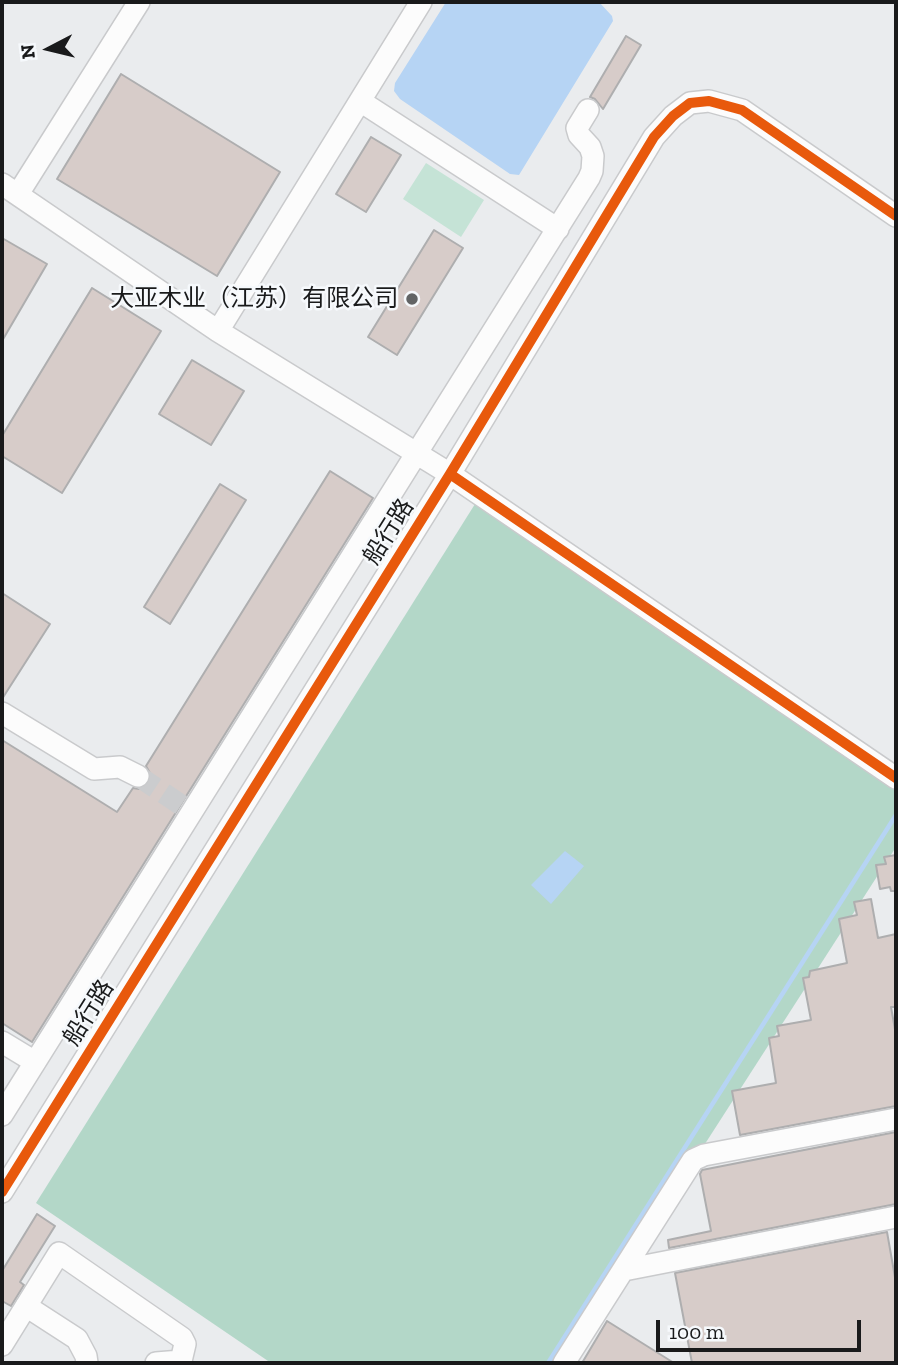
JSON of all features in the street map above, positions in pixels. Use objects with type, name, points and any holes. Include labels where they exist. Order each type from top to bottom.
[{"type":"street","points":[[139,2],[10,189],[218,331],[450,474],[896,778]]},
{"type":"street","points":[[218,331],[421,2]]},
{"type":"street","points":[[360,101],[558,229]]},
{"type":"street","name":"船行路","points":[[2,1192],[450,474],[654,137],[673,116],[690,103],[709,101],[742,110],[896,216]]},
{"type":"street","points":[[2,1115],[189,810],[417,454],[592,171],[590,147],[577,132],[578,125],[588,110]]},
{"type":"street","points":[[2,713],[94,769],[120,766],[138,776]]},
{"type":"street","points":[[2,1042],[35,1062]]},
{"type":"street","points":[[564,1363],[694,1160],[704,1155],[896,1119]]},
{"type":"street","points":[[624,1270],[896,1217]]},
{"type":"street","points":[[2,1345],[59,1253],[182,1338],[185,1344],[181,1361],[156,1363]]},
{"type":"street","points":[[26,1306],[77,1339],[87,1363]]},
{"type":"green space","points":[[426,163],[484,200],[461,237],[403,199]]},
{"type":"green space","points":[[475,504],[896,791],[896,847],[564,1363],[271,1363],[36,1203]]},
{"type":"water","points":[[446,2],[599,2],[612,16],[613,21],[519,175],[510,174],[400,99],[394,91],[395,83]]},
{"type":"water","points":[[565,851],[584,866],[551,904],[531,885]]},
{"type":"building","points":[[626,36],[641,45],[603,109],[590,97]]},
{"type":"building","points":[[121,74],[280,172],[217,276],[57,179]]},
{"type":"building","points":[[371,137],[401,155],[366,212],[336,194]]},
{"type":"building","points":[[434,230],[463,248],[397,355],[368,337]]},
{"type":"building","points":[[2,238],[47,264],[2,341]]},
{"type":"building","points":[[92,288],[161,331],[62,493],[2,456],[2,436]]},
{"type":"building","points":[[192,360],[244,391],[211,445],[159,414]]},
{"type":"building","points":[[330,471],[373,498],[32,1042],[2,1023],[2,740],[117,812],[133,788],[139,789],[149,782],[151,775],[146,766]]},
{"type":"building","points":[[220,484],[246,500],[170,624],[144,607]]},
{"type":"building","points":[[2,593],[50,624],[2,699]]},
{"type":"building","points":[[896,855],[896,891],[891,891],[890,887],[880,889],[876,865],[886,864],[884,857]]},
{"type":"building","points":[[871,899],[878,938],[896,934],[896,1007],[891,1007],[896,1035],[896,1106],[740,1135],[732,1091],[776,1083],[769,1038],[779,1036],[777,1026],[811,1020],[803,978],[809,977],[810,971],[847,963],[839,919],[857,915],[854,902]]},
{"type":"building","points":[[896,1132],[896,1204],[669,1248],[668,1240],[711,1231],[700,1174],[702,1170]]},
{"type":"building","points":[[37,1214],[55,1226],[20,1282],[24,1285],[11,1306],[2,1301],[2,1271]]},
{"type":"building","points":[[887,1232],[896,1283],[896,1363],[692,1363],[675,1273]]},
{"type":"building","points":[[607,1321],[674,1363],[582,1363]]},
{"type":"waterway","points":[[548,1363],[896,815]]},
{"type":"tunnel","points":[[138,776],[187,809]]},
{"type":"cycle path","points":[[2,1192],[450,474],[654,137],[673,116],[690,103],[709,101],[742,110],[896,216]]},
{"type":"cycle path","points":[[450,474],[896,778]]},
{"type":"place","name":"大亚木业（江苏）有限公司","points":[[412,299]]}]
